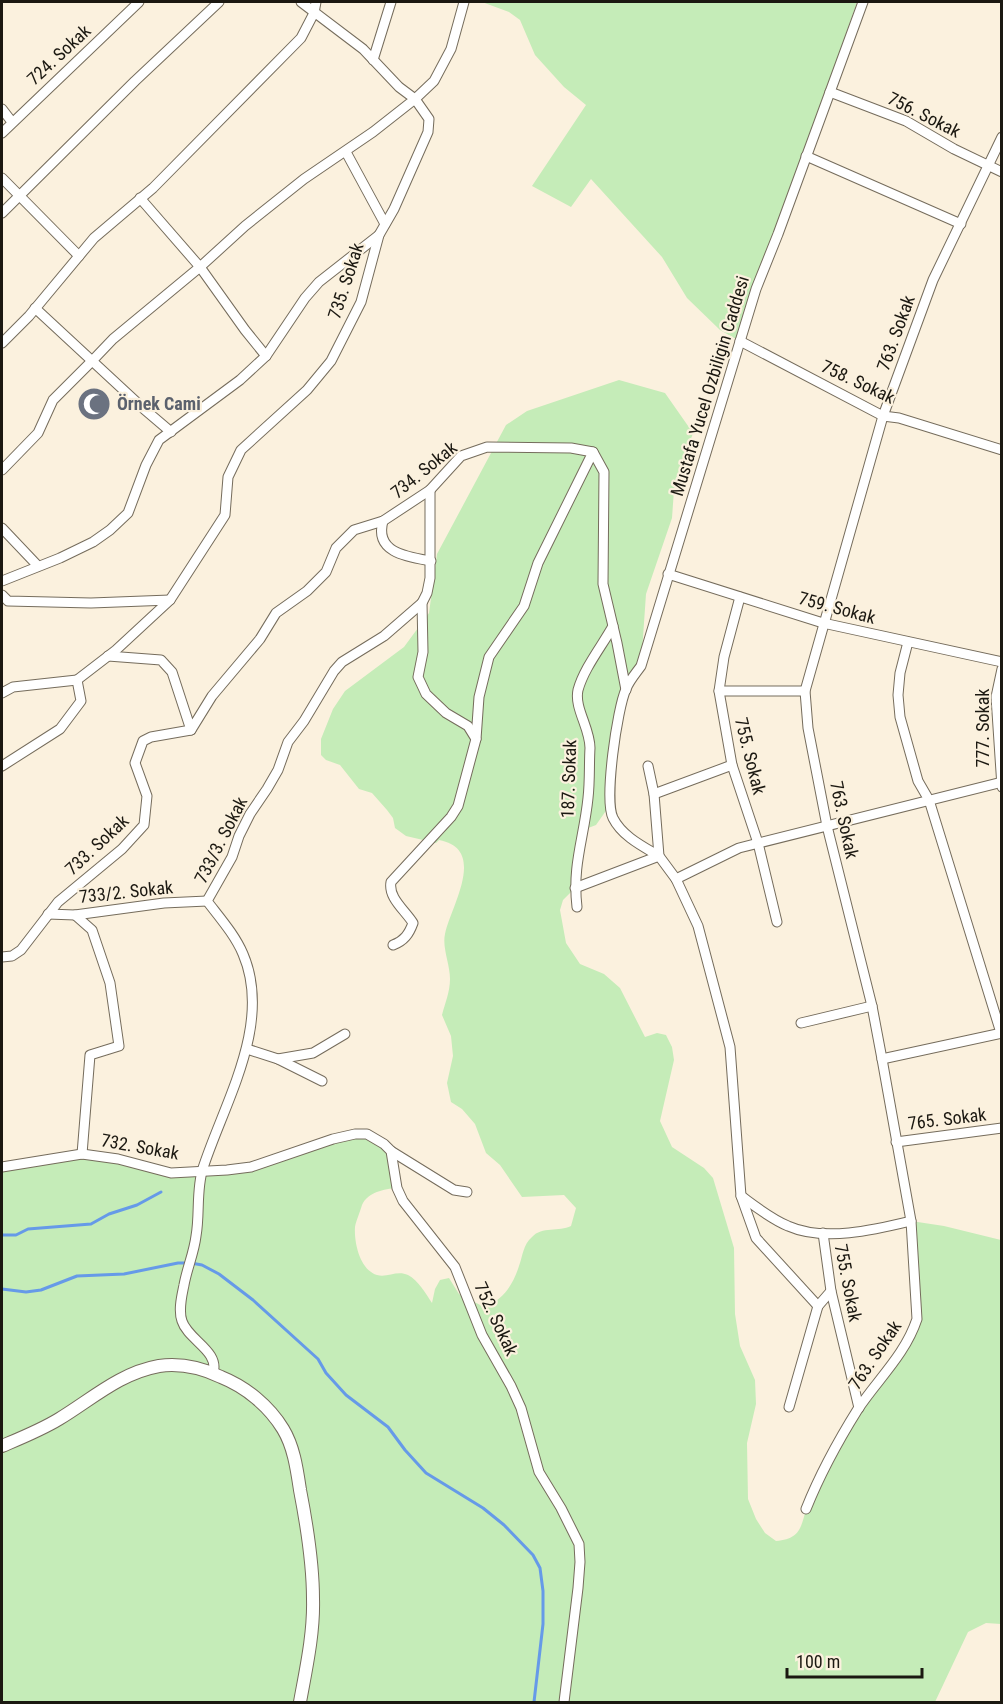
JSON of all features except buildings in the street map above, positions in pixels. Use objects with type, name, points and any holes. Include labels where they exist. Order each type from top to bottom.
[{"type":"street","name":"724. Sokak","points":[[2,133],[139,2]]},
{"type":"street","points":[[2,213],[135,81],[219,2]]},
{"type":"street","points":[[301,2],[363,49],[399,87],[415,99]]},
{"type":"street","points":[[2,344],[93,238],[140,198],[301,38],[314,13],[316,2]]},
{"type":"street","points":[[373,60],[391,2]]},
{"type":"street","points":[[2,470],[38,433],[53,400],[113,339],[200,267],[245,226],[304,179],[346,152],[415,99],[434,81],[451,49],[464,2]]},
{"type":"street","name":"Mustafa Yucel Ozbiligin Caddesi","points":[[626,690],[641,666],[756,289],[863,2]]},
{"type":"street","name":"756. Sokak","points":[[830,92],[906,121],[988,167],[1002,172]]},
{"type":"street","name":"735. Sokak","points":[[77,680],[108,656],[170,600],[225,515],[228,477],[241,450],[307,390],[331,361],[361,302],[379,235],[407,182],[428,132],[429,119],[415,99]]},
{"type":"street","points":[[2,109],[12,122]]},
{"type":"street","name":"763. Sokak","points":[[807,1509],[831,1455],[859,1408],[903,1350],[917,1320],[911,1221],[872,1006],[827,826],[808,728],[805,691],[822,623],[883,416],[933,280],[1002,137]]},
{"type":"street","points":[[346,152],[385,224]]},
{"type":"street","points":[[806,156],[961,224]]},
{"type":"street","points":[[2,178],[79,256]]},
{"type":"street","points":[[140,198],[200,267],[266,356]]},
{"type":"street","points":[[2,581],[93,542],[128,513],[146,465],[159,440],[240,380],[266,356],[305,297],[319,282],[379,235]]},
{"type":"street","points":[[35,308],[171,432]]},
{"type":"street","name":"758. Sokak","points":[[740,341],[883,416],[899,418],[1002,450]]},
{"type":"street","name":"734. Sokak","points":[[191,730],[212,696],[260,639],[276,613],[307,591],[326,572],[336,548],[354,530],[383,521],[430,490],[461,456],[487,447],[571,448],[593,452]]},
{"type":"street","points":[[593,452],[604,472],[603,584],[626,690],[615,739],[611,815],[627,835],[659,856],[676,879],[698,926],[730,1047],[741,1197],[756,1238],[818,1306]]},
{"type":"street","points":[[393,945],[402,942],[413,923],[393,897],[390,889],[391,882],[451,817],[458,806],[476,739],[478,697],[489,657],[524,606],[538,563],[593,452]]},
{"type":"street","points":[[430,490],[431,561],[428,593],[422,603],[423,652],[418,677],[426,694],[446,713],[468,726],[476,739]]},
{"type":"street","points":[[383,521],[381,530],[388,548],[402,556],[431,561]]},
{"type":"street","points":[[2,528],[38,566]]},
{"type":"street","name":"759. Sokak","points":[[668,574],[822,623],[1002,662]]},
{"type":"street","points":[[2,595],[8,601],[79,603],[170,600]]},
{"type":"street","name":"755. Sokak","points":[[740,597],[724,657],[719,691],[732,765],[758,843],[777,922]]},
{"type":"street","name":"733/3. Sokak","points":[[213,1373],[215,1366],[212,1357],[190,1334],[182,1321],[181,1309],[196,1237],[202,1171],[247,1049],[252,999],[250,974],[243,954],[231,933],[207,901],[232,857],[250,814],[278,770],[288,742],[310,712],[334,671],[342,662],[384,636],[422,603]]},
{"type":"street","name":"187. Sokak","points":[[577,907],[575,871],[588,797],[590,742],[586,722],[577,700],[581,680],[613,626]]},
{"type":"street","points":[[882,1059],[1001,1033],[929,800],[918,781],[900,717],[898,695],[900,673],[908,642]]},
{"type":"street","points":[[108,656],[161,660],[172,672],[191,730]]},
{"type":"street","name":"777. Sokak","points":[[1001,784],[996,697],[1002,669]]},
{"type":"street","points":[[2,693],[13,687],[77,680],[81,700],[60,729],[2,766]]},
{"type":"street","points":[[719,691],[805,691]]},
{"type":"street","name":"733. Sokak","points":[[2,957],[12,956],[21,950],[58,902],[122,849],[144,825],[147,796],[135,763],[143,741],[151,737],[191,730]]},
{"type":"street","points":[[654,794],[732,765]]},
{"type":"street","points":[[648,766],[654,794],[659,856]]},
{"type":"street","points":[[676,879],[739,848],[1001,784]]},
{"type":"street","points":[[575,888],[659,856]]},
{"type":"street","name":"733/2. Sokak","points":[[48,914],[75,915],[164,903],[207,901]]},
{"type":"street","points":[[75,915],[92,930],[107,973],[119,1046],[90,1055],[82,1154]]},
{"type":"street","points":[[801,1023],[872,1006]]},
{"type":"street","points":[[278,1059],[313,1053],[345,1034]]},
{"type":"street","points":[[247,1049],[278,1059],[322,1081]]},
{"type":"street","name":"765. Sokak","points":[[896,1142],[1002,1128]]},
{"type":"street","points":[[202,1171],[251,1167],[333,1139],[367,1134],[454,1190],[467,1192]]},
{"type":"street","name":"752. Sokak","points":[[391,1151],[400,1194],[455,1268],[482,1335],[521,1408],[539,1472],[579,1544],[578,1588],[564,1702]]},
{"type":"street","name":"732. Sokak","points":[[2,1167],[82,1154],[118,1159],[171,1173],[202,1171]]},
{"type":"street","points":[[741,1197],[789,1227],[823,1233],[875,1230],[911,1221]]},
{"type":"street","name":"755. Sokak","points":[[823,1233],[831,1291],[859,1408]]},
{"type":"street","points":[[789,1407],[818,1306],[831,1291]]},
{"type":"street","points":[[2,1446],[27,1436],[59,1418],[112,1383],[134,1373],[157,1367],[186,1366],[213,1373],[230,1380],[260,1401],[273,1414],[291,1448],[304,1509],[311,1558],[314,1600],[300,1702]]},
{"type":"green space","points":[[482,2],[857,2],[811,134],[744,311],[736,339],[720,330],[687,298],[662,257],[591,179],[571,207],[532,186],[586,105],[564,87],[535,55],[520,20],[509,12]]},
{"type":"green space","points":[[619,380],[665,393],[693,433],[674,490],[672,518],[646,594],[641,666],[626,690],[610,805],[596,825],[583,830],[575,888],[563,900],[560,910],[566,943],[580,964],[604,974],[620,988],[645,1037],[657,1033],[666,1035],[672,1047],[674,1060],[660,1121],[672,1147],[704,1168],[713,1178],[734,1248],[735,1314],[740,1346],[755,1380],[756,1404],[747,1443],[748,1499],[765,1533],[776,1541],[790,1538],[798,1532],[815,1486],[917,1319],[911,1221],[944,1226],[1001,1240],[1001,1624],[986,1623],[968,1632],[935,1702],[2,1702],[2,1167],[82,1154],[146,1168],[227,1170],[355,1134],[384,1144],[397,1188],[372,1194],[362,1205],[355,1233],[362,1262],[366,1268],[377,1275],[400,1273],[412,1277],[432,1303],[440,1280],[449,1278],[459,1294],[484,1307],[491,1304],[502,1296],[510,1285],[517,1273],[525,1247],[532,1237],[541,1231],[571,1226],[576,1208],[564,1195],[522,1197],[500,1165],[486,1153],[475,1124],[462,1109],[451,1102],[447,1083],[453,1056],[451,1036],[442,1015],[450,979],[444,939],[463,880],[464,866],[461,855],[454,845],[439,840],[436,843],[406,836],[395,828],[393,818],[372,793],[359,789],[340,765],[326,760],[321,755],[321,739],[333,709],[345,691],[404,647],[429,613],[437,554],[506,425],[527,411]]},
{"type":"waterway","points":[[2,1235],[16,1235],[28,1229],[91,1224],[109,1214],[137,1205],[161,1192]]},
{"type":"waterway","points":[[2,1289],[26,1292],[41,1290],[77,1276],[124,1274],[178,1263],[191,1263],[202,1265],[219,1274],[253,1300],[318,1359],[326,1373],[346,1395],[388,1427],[426,1473],[483,1508],[504,1525],[533,1555],[540,1568],[543,1591],[543,1624],[534,1702]]},
{"type":"place","name":"Örnek Cami","points":[[94,404]]}]
